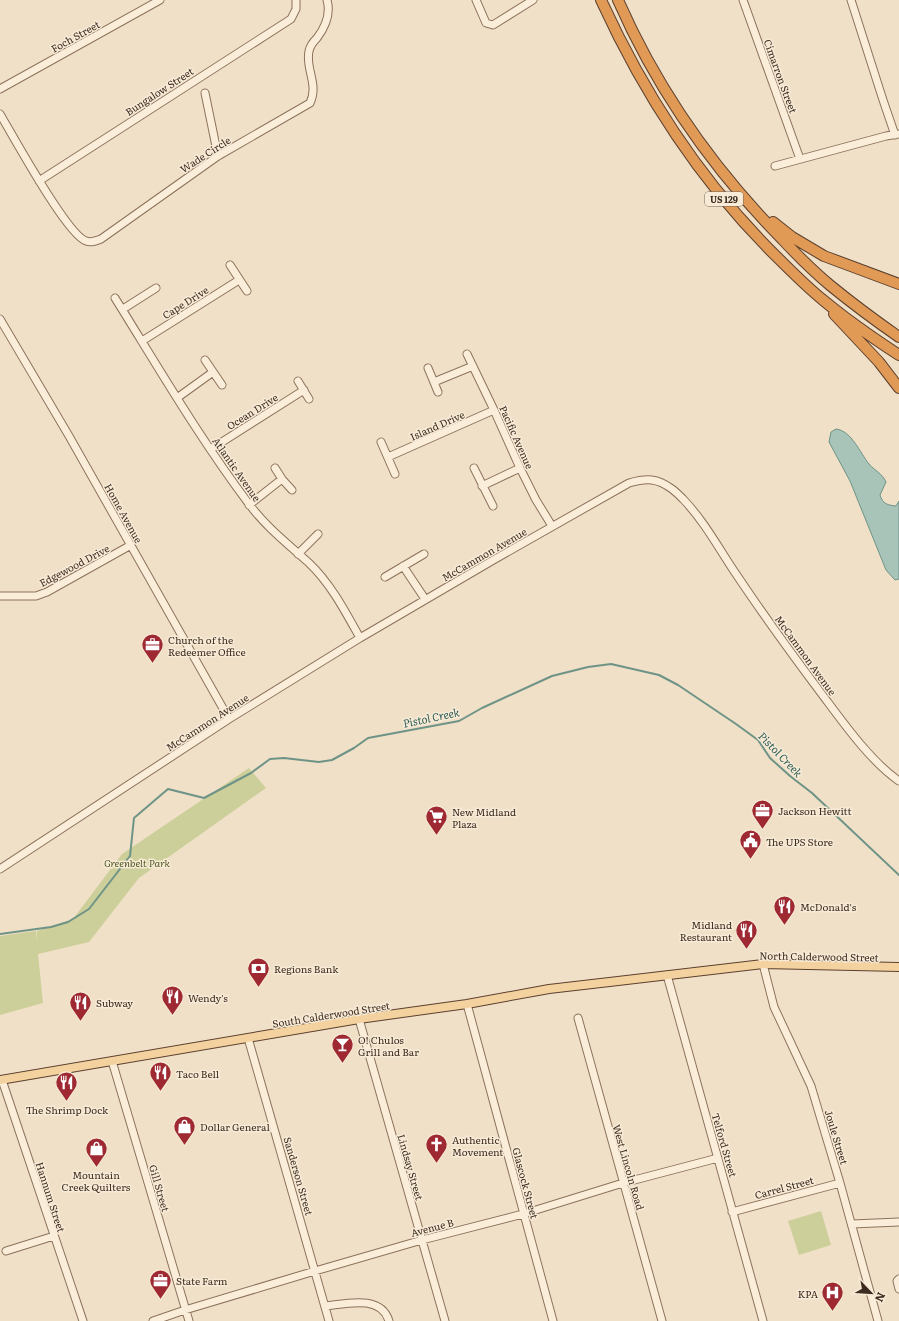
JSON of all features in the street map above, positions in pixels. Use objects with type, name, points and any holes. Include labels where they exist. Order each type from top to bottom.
[{"type":"highway","name":"US 129","points":[[601,0],[635,68],[665,119],[687,152],[729,205],[751,230],[801,281],[822,300],[899,355]]},
{"type":"highway","name":"US 129","points":[[618,0],[656,74],[683,117],[742,197],[796,253],[830,285],[899,337]]},
{"type":"highway","points":[[742,197],[758,207],[778,227],[809,248],[848,266],[899,284]]},
{"type":"highway","points":[[822,300],[879,362],[899,388]]},
{"type":"main road","name":"North Calderwood Street","points":[[667,975],[763,964],[899,967]]},
{"type":"main road","name":"South Calderwood Street","points":[[1,1080],[359,1019],[467,1004],[554,989],[667,975]]},
{"type":"street","name":"Foch Street","points":[[0,89],[160,0]]},
{"type":"street","name":"Bungalow Street","points":[[39,181],[291,19],[296,9],[296,0]]},
{"type":"street","name":"Wade Circle","points":[[39,181],[71,230],[86,241],[94,242],[101,239],[155,199],[218,156],[310,103],[314,91],[309,62],[309,51],[326,25],[329,15],[327,0]]},
{"type":"street","points":[[476,0],[486,23],[493,25],[533,0]]},
{"type":"street","name":"Cimarron Street","points":[[743,0],[800,159]]},
{"type":"street","points":[[775,166],[886,136],[897,135],[882,100],[851,0]]},
{"type":"street","points":[[205,93],[218,156]]},
{"type":"street","points":[[0,114],[39,181]]},
{"type":"street","points":[[230,265],[247,291]]},
{"type":"street","name":"Cape Drive","points":[[142,341],[239,280]]},
{"type":"street","points":[[122,309],[156,288]]},
{"type":"street","name":"Atlantic Avenue","points":[[115,298],[177,398],[249,505],[274,533],[309,563],[334,592],[360,638]]},
{"type":"street","name":"Home Avenue","points":[[0,319],[69,436],[229,719]]},
{"type":"street","name":"Pacific Avenue","points":[[468,354],[520,468],[536,500],[552,526]]},
{"type":"street","points":[[205,360],[222,385]]},
{"type":"street","points":[[434,382],[473,366]]},
{"type":"street","points":[[428,368],[438,392]]},
{"type":"street","points":[[177,398],[213,372]]},
{"type":"street","points":[[298,381],[309,399]]},
{"type":"street","name":"Ocean Drive","points":[[211,449],[304,390]]},
{"type":"street","name":"Island Drive","points":[[388,457],[494,410]]},
{"type":"street","points":[[381,442],[396,474]]},
{"type":"street","points":[[275,468],[292,490]]},
{"type":"street","points":[[474,468],[493,506]]},
{"type":"street","points":[[482,486],[520,468]]},
{"type":"street","points":[[249,505],[282,479]]},
{"type":"street","name":"McCammon Avenue","points":[[0,869],[229,719],[360,638],[552,526],[630,483],[642,480],[660,481],[674,490],[688,504],[704,524],[734,571],[793,656],[842,721],[875,759],[891,776],[899,782]]},
{"type":"street","points":[[298,554],[318,534]]},
{"type":"street","name":"Edgewood Drive","points":[[0,596],[36,596],[47,592],[131,545]]},
{"type":"street","points":[[385,577],[424,554]]},
{"type":"street","points":[[403,566],[425,599]]},
{"type":"street","name":"Joule Street","points":[[763,964],[774,1007],[811,1086],[852,1224],[878,1321]]},
{"type":"street","name":"Telford Street","points":[[667,975],[763,1321]]},
{"type":"street","name":"Glascock Street","points":[[467,1004],[553,1321]]},
{"type":"street","name":"West Lincoln Road","points":[[578,1018],[662,1321]]},
{"type":"street","name":"Lindsay Street","points":[[359,1019],[445,1321]]},
{"type":"street","name":"Sanderson Street","points":[[248,1038],[329,1321]]},
{"type":"street","name":"Gill Street","points":[[112,1061],[189,1321]]},
{"type":"street","name":"Hannum Street","points":[[1,1080],[83,1321]]},
{"type":"street","name":"Avenue B","points":[[153,1321],[185,1310],[422,1240],[523,1214],[623,1183],[718,1158]]},
{"type":"street","name":"Carrel Street","points":[[732,1212],[840,1182]]},
{"type":"street","points":[[852,1224],[899,1222]]},
{"type":"street","points":[[6,1251],[17,1246],[54,1236]]},
{"type":"street","points":[[899,1280],[897,1281],[899,1288]]},
{"type":"street","points":[[325,1306],[360,1302],[378,1306],[388,1316],[389,1321]]},
{"type":"green space","name":"Greenbelt Park","points":[[249,768],[266,788],[139,878],[89,942],[38,954],[43,1003],[0,1015],[0,936],[36,931],[37,942],[37,931],[73,919],[122,854]]},
{"type":"green space","points":[[821,1211],[831,1245],[799,1255],[788,1221]]},
{"type":"shaded area","points":[[836,429],[847,434],[851,438],[869,464],[886,482],[880,495],[884,502],[896,506],[899,501],[899,579],[895,580],[886,570],[850,481],[829,442],[831,432]]},
{"type":"waterway","name":"Pistol Creek","points":[[0,934],[51,927],[68,922],[89,909],[130,856],[134,818],[168,789],[204,798],[251,773],[270,759],[284,758],[319,762],[332,760],[354,748],[368,738],[459,721],[482,708],[552,676],[588,667],[611,664],[659,675],[678,685],[758,740],[770,758],[812,793],[899,875]]},
{"type":"place","name":"Church of the Redeemer Office","points":[[152,664]]},
{"type":"place","name":"Jackson Hewitt","points":[[762,830]]},
{"type":"place","name":"New Midland Plaza","points":[[437,836]]},
{"type":"place","name":"The UPS Store","points":[[751,860]]},
{"type":"place","name":"McDonald's","points":[[785,926]]},
{"type":"place","name":"Midland Restaurant","points":[[747,950]]},
{"type":"place","name":"Regions Bank","points":[[258,988]]},
{"type":"place","name":"Wendy's","points":[[173,1016]]},
{"type":"place","name":"Subway","points":[[81,1022]]},
{"type":"place","name":"O! Chulos Grill and Bar","points":[[342,1064]]},
{"type":"place","name":"Taco Bell","points":[[160,1092]]},
{"type":"place","name":"The Shrimp Dock","points":[[67,1102]]},
{"type":"place","name":"Dollar General","points":[[185,1146]]},
{"type":"place","name":"Authentic Movement","points":[[437,1164]]},
{"type":"place","name":"Mountain Creek Quilters","points":[[96,1168]]},
{"type":"place","name":"State Farm","points":[[161,1300]]},
{"type":"place","name":"KPA","points":[[833,1312]]}]
